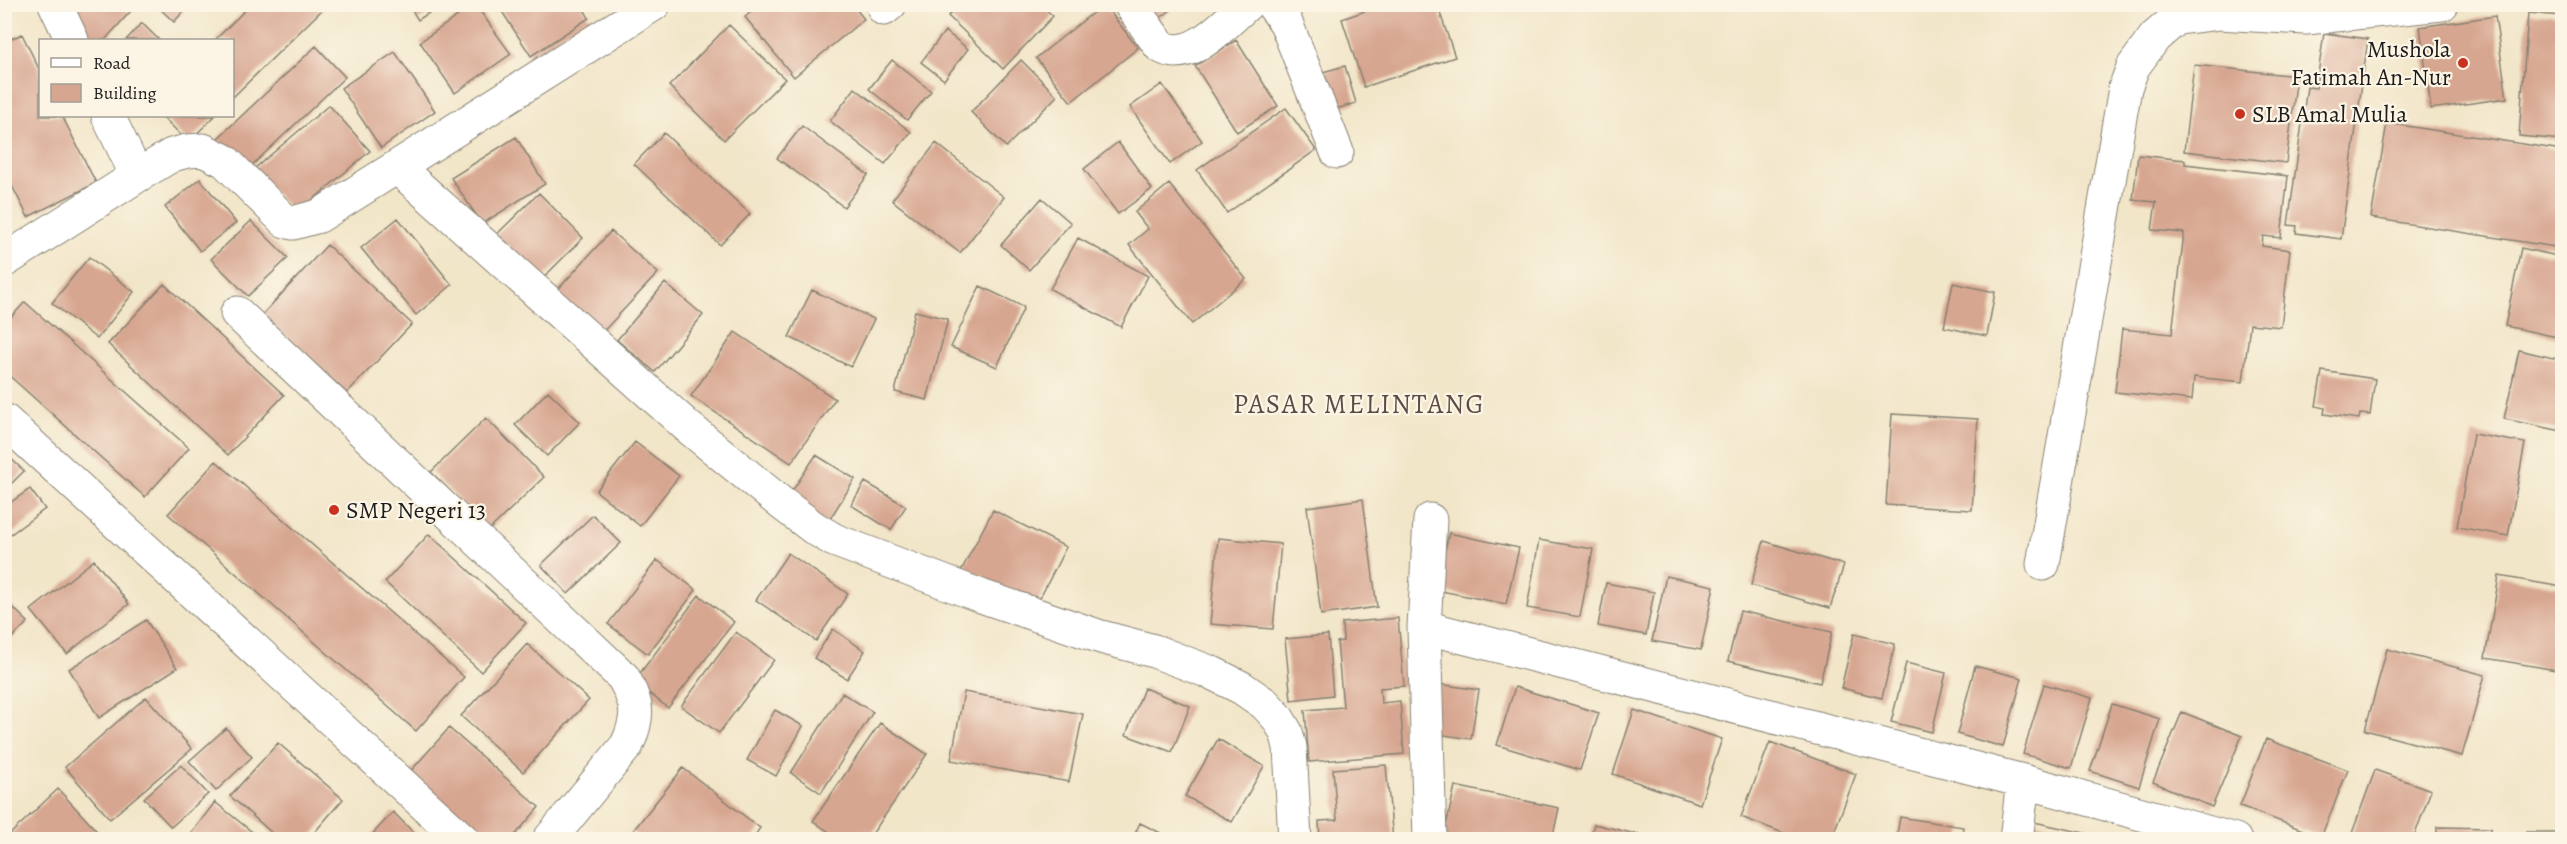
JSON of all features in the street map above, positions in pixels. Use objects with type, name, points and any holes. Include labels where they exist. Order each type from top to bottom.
[{"type":"street","points":[[55,4],[72,39]]},
{"type":"street","points":[[4,261],[172,155],[203,150],[225,161],[278,216],[293,223],[319,216],[654,4]]},
{"type":"street","points":[[1130,4],[1160,46],[1168,51],[1177,52],[1190,51],[1247,4]]},
{"type":"street","points":[[1272,4],[1286,23],[1337,152]]},
{"type":"street","points":[[2043,564],[2125,88],[2133,67],[2155,37],[2176,18],[2219,13],[2306,18],[2442,4]]},
{"type":"street","points":[[108,117],[137,176]]},
{"type":"street","points":[[398,168],[688,427],[814,528],[834,540],[981,596],[1101,637],[1154,651],[1212,673],[1242,688],[1277,717],[1286,732],[1290,747],[1295,840]]},
{"type":"street","points":[[237,313],[623,677],[634,697],[635,728],[627,744],[549,840]]},
{"type":"street","points":[[4,420],[463,840]]},
{"type":"street","points":[[1430,520],[1424,627],[1430,840]]},
{"type":"street","points":[[1424,627],[2023,781],[2235,840]]},
{"type":"street","points":[[2016,840],[2023,781]]},
{"type":"building","points":[[72,4],[137,4],[106,39],[89,39],[62,15]]},
{"type":"building","points":[[155,4],[190,4],[174,22]]},
{"type":"building","points":[[251,4],[321,4],[324,8],[234,96],[234,39],[216,39]]},
{"type":"building","points":[[408,4],[443,4],[418,20]]},
{"type":"building","points":[[475,4],[511,54],[455,93],[420,42]]},
{"type":"building","points":[[497,4],[581,4],[589,18],[531,56]]},
{"type":"building","points":[[760,4],[852,4],[864,19],[794,77],[745,17]]},
{"type":"building","points":[[1104,4],[1138,48],[1071,102],[1036,58]]},
{"type":"building","points":[[1138,4],[1179,4],[1152,24]]},
{"type":"building","points":[[1385,4],[1437,4],[1455,57],[1364,87],[1342,19]]},
{"type":"building","points":[[958,5],[1041,5],[1053,16],[1003,69],[948,16]]},
{"type":"building","points":[[2528,13],[2562,16],[2562,140],[2519,136]]},
{"type":"building","name":"Mushola Fatimah An-Nur","points":[[2495,16],[2507,98],[2431,109],[2420,27]]},
{"type":"building","points":[[142,23],[158,39],[127,39]]},
{"type":"building","points":[[729,25],[785,79],[724,140],[669,86]]},
{"type":"building","points":[[945,31],[968,49],[944,80],[921,62]]},
{"type":"building","points":[[2324,33],[2368,39],[2341,239],[2296,233],[2297,226],[2288,225],[2307,87],[2316,88]]},
{"type":"building","points":[[22,34],[39,69],[39,117],[63,117],[96,183],[28,217],[4,170],[4,42]]},
{"type":"building","points":[[1236,40],[1278,106],[1237,132],[1195,66]]},
{"type":"building","points":[[316,46],[345,77],[247,170],[217,139]]},
{"type":"building","points":[[395,52],[435,111],[381,148],[341,88]]},
{"type":"building","points":[[892,60],[931,91],[907,120],[869,89]]},
{"type":"building","points":[[1021,60],[1057,96],[1006,147],[971,112]]},
{"type":"building","name":"SLB Amal Mulia","points":[[2194,65],[2297,76],[2286,163],[2184,151]]},
{"type":"building","points":[[1345,66],[1356,103],[1326,112],[1315,74]]},
{"type":"building","points":[[1162,84],[1202,141],[1170,164],[1130,107]]},
{"type":"building","points":[[855,88],[911,132],[885,164],[830,121]]},
{"type":"building","points":[[329,105],[370,151],[295,215],[254,169]]},
{"type":"building","points":[[1286,108],[1316,150],[1227,213],[1197,170]]},
{"type":"building","points":[[163,117],[214,117],[188,142]]},
{"type":"building","points":[[2387,123],[2562,150],[2562,248],[2371,218]]},
{"type":"building","points":[[802,126],[868,175],[844,207],[777,158]]},
{"type":"building","points":[[664,133],[750,214],[720,245],[634,164]]},
{"type":"building","points":[[516,137],[545,184],[482,224],[451,178]]},
{"type":"building","points":[[1118,142],[1152,189],[1118,214],[1084,169]]},
{"type":"building","points":[[936,143],[1004,197],[960,253],[892,200]]},
{"type":"building","points":[[2138,155],[2185,160],[2185,164],[2288,176],[2281,238],[2263,236],[2262,246],[2290,250],[2281,327],[2250,324],[2243,382],[2194,377],[2192,400],[2115,392],[2122,329],[2172,334],[2184,233],[2152,230],[2156,202],[2133,200]]},
{"type":"building","points":[[200,179],[236,223],[200,251],[165,207]]},
{"type":"building","points":[[1169,184],[1246,279],[1192,324],[1129,245],[1148,229],[1135,212]]},
{"type":"building","points":[[539,193],[583,238],[540,281],[496,235]]},
{"type":"building","points":[[1042,198],[1071,223],[1029,270],[1001,245]]},
{"type":"building","points":[[398,218],[452,285],[416,315],[361,248]]},
{"type":"building","points":[[251,221],[288,258],[248,296],[211,259]]},
{"type":"building","points":[[611,231],[658,273],[597,338],[552,296]]},
{"type":"building","points":[[1078,238],[1148,276],[1121,327],[1050,289]]},
{"type":"building","points":[[327,245],[412,324],[347,393],[262,315]]},
{"type":"building","points":[[2521,248],[2562,257],[2562,338],[2505,326]]},
{"type":"building","points":[[89,257],[134,292],[97,339],[52,303]]},
{"type":"building","points":[[665,283],[703,315],[655,372],[617,340]]},
{"type":"building","points":[[1953,283],[1995,292],[1987,336],[1944,327]]},
{"type":"building","points":[[164,284],[284,395],[228,455],[108,344]]},
{"type":"building","points":[[980,286],[1024,307],[997,367],[951,347]]},
{"type":"building","points":[[812,290],[874,319],[851,367],[789,337]]},
{"type":"building","points":[[25,302],[189,448],[145,497],[4,371],[4,325]]},
{"type":"building","points":[[915,311],[948,319],[927,400],[895,392]]},
{"type":"building","points":[[735,332],[835,399],[791,463],[691,396]]},
{"type":"building","points":[[2519,350],[2562,360],[2562,431],[2504,419]]},
{"type":"building","points":[[2322,371],[2375,379],[2370,415],[2360,414],[2359,419],[2324,414],[2325,408],[2316,406]]},
{"type":"building","points":[[548,391],[580,422],[547,456],[515,425]]},
{"type":"building","points":[[1892,414],[1978,419],[1972,510],[1886,505]]},
{"type":"building","points":[[486,418],[544,477],[489,530],[431,472]]},
{"type":"building","points":[[2473,434],[2525,443],[2508,536],[2457,527]]},
{"type":"building","points":[[635,442],[679,476],[640,526],[596,491]]},
{"type":"building","points":[[4,452],[24,471],[4,491]]},
{"type":"building","points":[[816,455],[855,479],[826,525],[786,500]]},
{"type":"building","points":[[216,461],[464,677],[416,731],[168,514]]},
{"type":"building","points":[[865,482],[906,506],[891,530],[851,505]]},
{"type":"building","points":[[30,489],[45,509],[11,534],[4,524],[4,507]]},
{"type":"building","points":[[1363,499],[1377,607],[1321,615],[1307,507]]},
{"type":"building","points":[[993,510],[1066,547],[1034,610],[960,573]]},
{"type":"building","points":[[593,515],[621,543],[568,594],[541,565]]},
{"type":"building","points":[[1449,533],[1519,548],[1506,604],[1436,590]]},
{"type":"building","points":[[429,534],[526,623],[481,672],[385,582]]},
{"type":"building","points":[[1218,538],[1281,544],[1273,629],[1210,624]]},
{"type":"building","points":[[1539,540],[1593,549],[1580,617],[1527,608]]},
{"type":"building","points":[[1764,541],[1844,565],[1830,608],[1751,585]]},
{"type":"building","points":[[788,553],[848,594],[816,641],[756,600]]},
{"type":"building","points":[[94,560],[129,604],[67,654],[31,610]]},
{"type":"building","points":[[657,560],[696,590],[648,654],[608,624]]},
{"type":"building","points":[[1666,576],[1714,586],[1701,650],[1652,641]]},
{"type":"building","points":[[2499,576],[2562,587],[2562,671],[2485,658]]},
{"type":"building","points":[[1606,583],[1654,592],[1646,635],[1598,626]]},
{"type":"building","points":[[699,595],[734,622],[668,708],[634,681]]},
{"type":"building","points":[[4,599],[28,622],[4,646]]},
{"type":"building","points":[[1740,611],[1832,632],[1820,683],[1728,661]]},
{"type":"building","points":[[1398,618],[1404,686],[1380,688],[1381,703],[1400,701],[1404,754],[1309,762],[1305,710],[1343,707],[1337,642],[1343,641],[1342,623]]},
{"type":"building","points":[[146,620],[177,668],[99,718],[69,669]]},
{"type":"building","points":[[833,629],[865,651],[847,679],[814,658]]},
{"type":"building","points":[[736,632],[774,660],[719,733],[681,706]]},
{"type":"building","points":[[1854,634],[1895,644],[1882,698],[1841,688]]},
{"type":"building","points":[[1328,635],[1333,695],[1291,700],[1285,639]]},
{"type":"building","points":[[527,644],[589,700],[523,772],[461,716]]},
{"type":"building","points":[[2387,649],[2485,675],[2462,756],[2365,730]]},
{"type":"building","points":[[1906,663],[1946,673],[1932,732],[1891,722]]},
{"type":"building","points":[[1975,666],[2022,678],[2003,747],[1957,734]]},
{"type":"building","points":[[1439,684],[1479,690],[1471,739],[1431,733]]},
{"type":"building","points":[[2044,684],[2092,698],[2071,768],[2023,754]]},
{"type":"building","points":[[1515,687],[1599,713],[1580,770],[1497,745]]},
{"type":"building","points":[[1144,688],[1190,706],[1172,752],[1126,735]]},
{"type":"building","points":[[964,692],[1083,714],[1069,782],[951,760]]},
{"type":"building","points":[[842,693],[873,712],[821,793],[791,773]]},
{"type":"building","points":[[146,697],[192,749],[110,819],[65,767]]},
{"type":"building","points":[[2112,704],[2160,719],[2139,787],[2090,771]]},
{"type":"building","points":[[775,710],[803,726],[776,776],[747,760]]},
{"type":"building","points":[[1634,710],[1722,739],[1700,804],[1613,774]]},
{"type":"building","points":[[2182,712],[2242,736],[2212,807],[2153,782]]},
{"type":"building","points":[[880,723],[927,754],[868,840],[841,840],[813,821]]},
{"type":"building","points":[[226,728],[252,757],[216,791],[189,761]]},
{"type":"building","points":[[449,728],[539,807],[511,840],[483,840],[408,774]]},
{"type":"building","points":[[1218,739],[1264,766],[1232,822],[1185,796]]},
{"type":"building","points":[[2266,739],[2348,770],[2321,837],[2240,806]]},
{"type":"building","points":[[1770,742],[1856,774],[1831,840],[1802,840],[1741,817]]},
{"type":"building","points":[[278,743],[343,799],[308,840],[280,840],[230,796]]},
{"type":"building","points":[[181,765],[208,794],[171,827],[144,798]]},
{"type":"building","points":[[1386,765],[1393,840],[1320,840],[1319,821],[1337,820],[1333,769]]},
{"type":"building","points":[[683,768],[760,828],[752,840],[642,840],[632,832]]},
{"type":"building","points":[[2375,770],[2431,790],[2413,840],[2361,840],[2351,836]]},
{"type":"building","points":[[1455,786],[1559,808],[1552,840],[1443,840]]},
{"type":"building","points":[[58,789],[105,840],[11,840],[8,836]]},
{"type":"building","points":[[215,802],[262,840],[186,840]]},
{"type":"building","points":[[393,812],[421,840],[367,840]]},
{"type":"building","points":[[1900,817],[1963,827],[1961,840],[1896,840]]},
{"type":"building","points":[[2034,822],[2094,835],[2093,840],[2030,840]]},
{"type":"building","points":[[1140,823],[1175,840],[1132,840]]},
{"type":"building","points":[[1594,824],[1657,839],[1657,840],[1590,840]]},
{"type":"building","points":[[2437,827],[2491,828],[2491,840],[2437,840]]},
{"type":"building","points":[[2526,832],[2562,832],[2562,840],[2526,840]]},
{"type":"place","name":"Mushola Fatimah An-Nur","points":[[2463,63]]},
{"type":"place","name":"SLB Amal Mulia","points":[[2240,114]]},
{"type":"place","name":"SMP Negeri 13","points":[[334,510]]},
{"type":"district","name":"PASAR MELINTANG","points":[[1359,404]]}]
